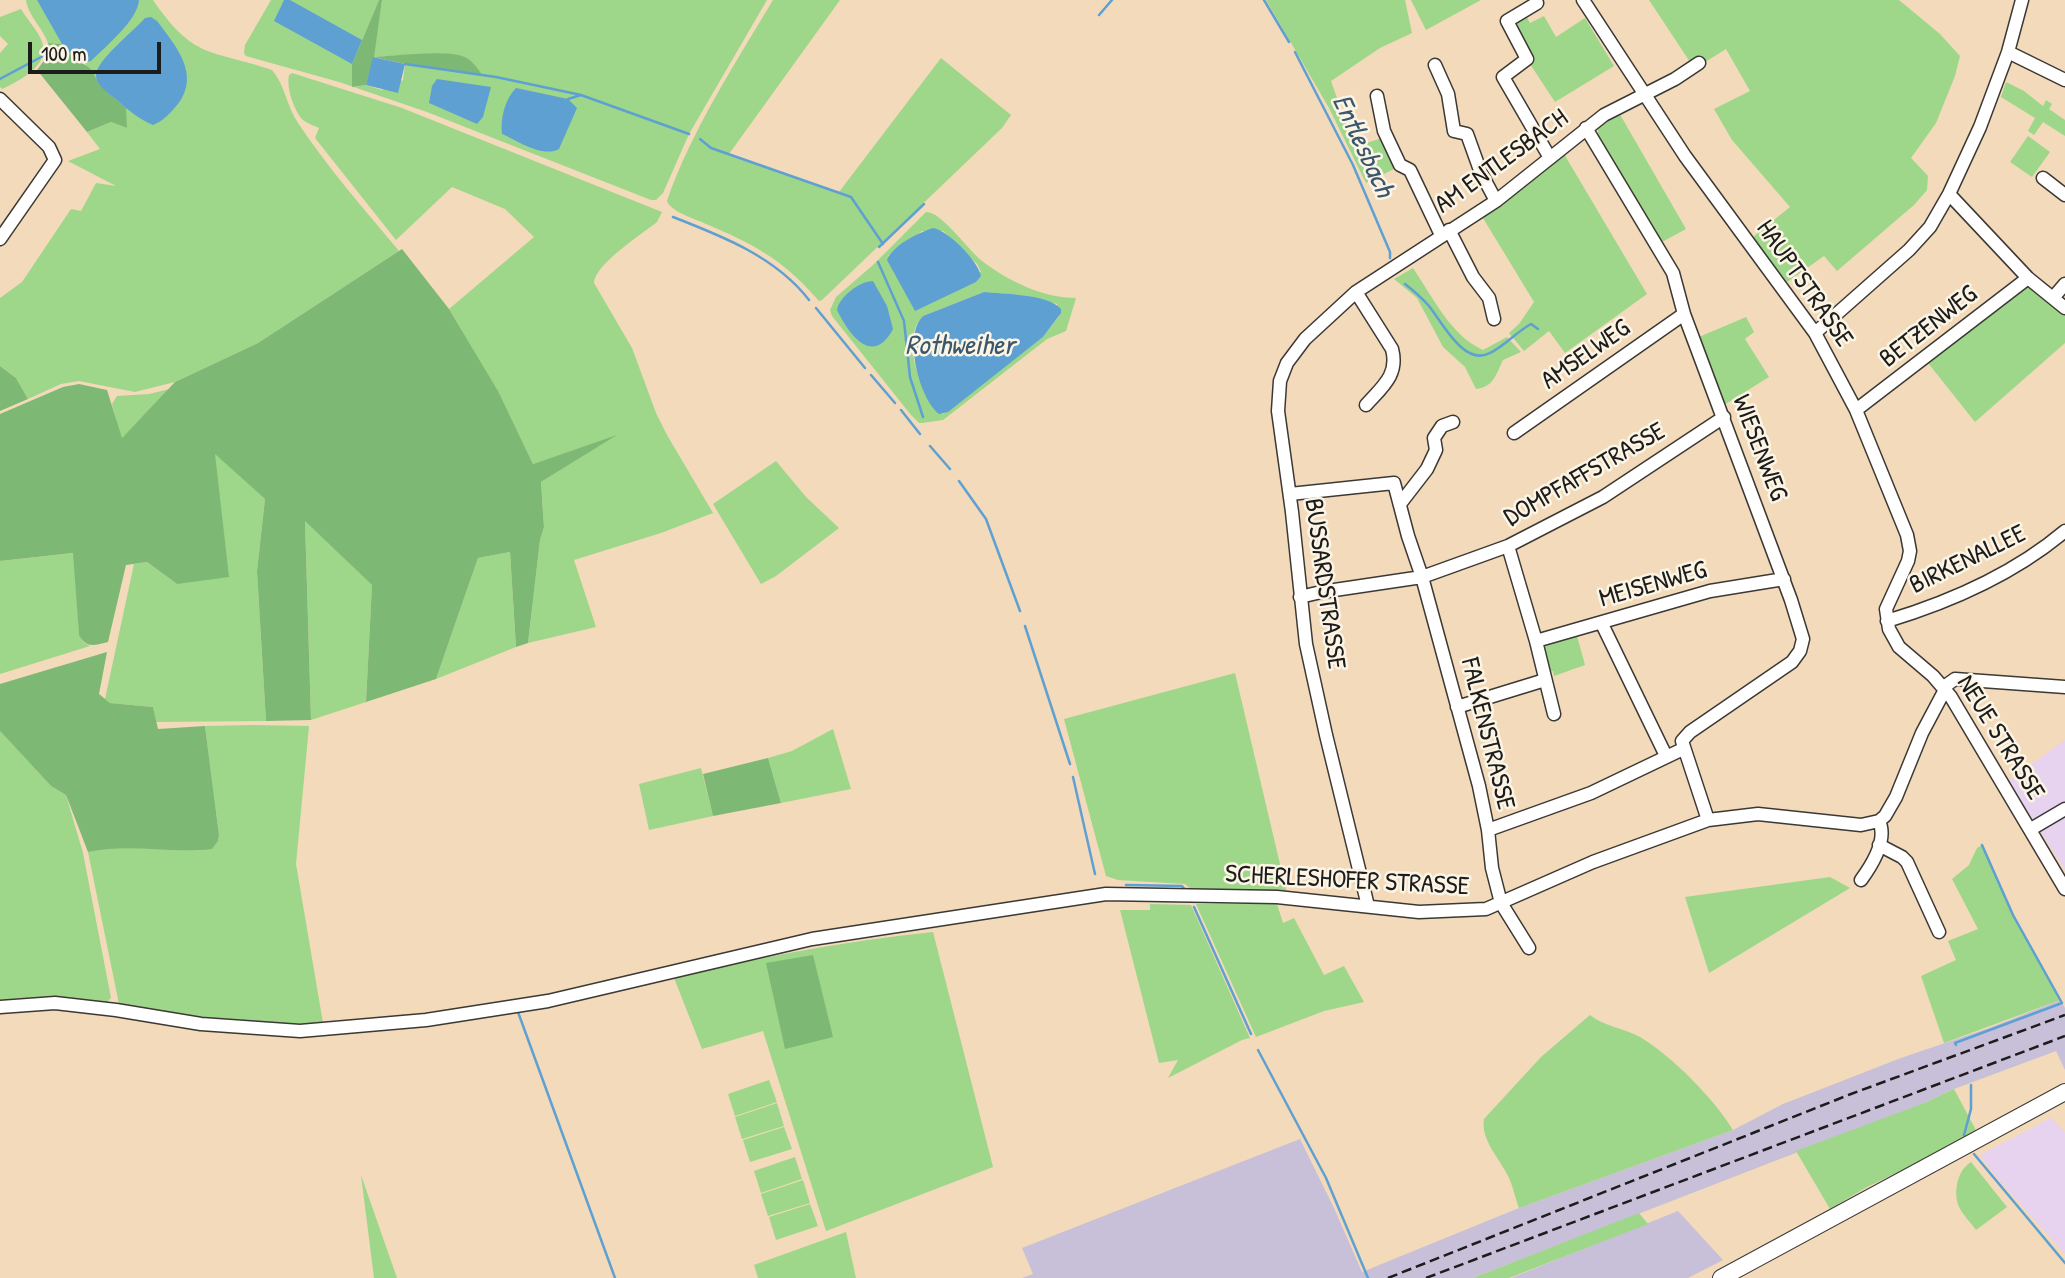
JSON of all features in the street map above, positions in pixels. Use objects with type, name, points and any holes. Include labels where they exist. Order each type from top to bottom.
[{"type":"main road","points":[[1721,1278],[2058,1096]]},
{"type":"street","name":"HAUPTSTRASSE","points":[[1583,0],[1643,96],[1718,203],[1815,333],[1856,410],[1902,520],[1910,551],[1905,572],[1888,602],[1887,621]]},
{"type":"street","points":[[1815,333],[1909,250],[1930,227],[1950,194],[1980,127],[2008,52],[2022,0]]},
{"type":"street","points":[[1537,3],[1507,21],[1527,60],[1503,77],[1550,158]]},
{"type":"street","points":[[2008,52],[2065,80]]},
{"type":"street","name":"AM ENTLESBACH","points":[[1356,292],[1496,201],[1586,128],[1622,104],[1643,96],[1699,63]]},
{"type":"street","points":[[1435,65],[1448,94],[1454,131],[1467,134],[1481,173],[1496,201]]},
{"type":"street","points":[[1377,96],[1384,131],[1400,165],[1410,170],[1445,233],[1489,298],[1494,319]]},
{"type":"street","points":[[0,99],[49,146],[55,160],[0,239]]},
{"type":"street","name":"WIESENWEG","points":[[1586,128],[1673,273],[1684,314],[1784,579],[1803,639],[1800,651],[1791,662],[1689,732],[1682,741],[1683,749]]},
{"type":"street","points":[[2043,178],[2065,195]]},
{"type":"street","points":[[1950,194],[2028,278],[2065,308]]},
{"type":"street","name":"BETZENWEG","points":[[1856,410],[2028,278]]},
{"type":"street","points":[[2053,298],[2065,284]]},
{"type":"street","points":[[1356,292],[1392,349],[1395,359],[1394,371],[1367,405]]},
{"type":"street","name":"BUSSARDSTRASSE","points":[[1356,292],[1305,339],[1287,363],[1280,381],[1278,411],[1311,670],[1368,906]]},
{"type":"street","name":"AMSELWEG","points":[[1514,433],[1684,314]]},
{"type":"street","name":"DOMPFAFFSTRASSE","points":[[1300,597],[1422,577],[1508,546],[1603,496],[1724,417]]},
{"type":"street","points":[[1400,504],[1429,470],[1436,450],[1434,438],[1443,426],[1453,422]]},
{"type":"street","points":[[1424,443],[1436,450]]},
{"type":"street","points":[[1290,494],[1394,483],[1400,504]]},
{"type":"street","name":"FALKENSTRASSE","points":[[1400,504],[1476,776],[1501,903]]},
{"type":"street","name":"BIRKENALLEE","points":[[1887,621],[1952,598],[1998,575],[2029,559],[2065,531]]},
{"type":"street","points":[[1508,546],[1554,714]]},
{"type":"street","name":"MEISENWEG","points":[[1536,641],[1710,591],[1784,579]]},
{"type":"street","name":"NEUE STRASSE","points":[[1887,621],[1892,637],[1899,647],[1944,688],[1958,708],[2065,889]]},
{"type":"street","points":[[1602,624],[1666,756]]},
{"type":"street","points":[[1861,880],[1869,870],[1880,845],[1882,827],[1879,821],[1896,797],[1944,688],[1955,679],[2065,687]]},
{"type":"street","points":[[1457,707],[1545,680]]},
{"type":"street","points":[[1488,830],[1591,793],[1683,749],[1708,820]]},
{"type":"street","points":[[2031,829],[2065,808]]},
{"type":"street","name":"SCHERLESHOFER STRASSE","points":[[0,1007],[55,1003],[251,1029],[300,1031],[363,1027],[548,1001],[812,939],[1106,894],[1277,897],[1446,912],[1486,909],[1593,862],[1708,820],[1758,814],[1848,825],[1879,821]]},
{"type":"street","points":[[1880,845],[1907,862],[1939,932]]},
{"type":"street","name":"SCHERLESHOFER STRASSE","points":[[1501,903],[1529,948]]},
{"type":"shaded area","points":[[2065,740],[2065,870],[2008,781]]},
{"type":"shaded area","points":[[2060,1000],[2065,1008],[2065,1070],[2056,1051],[1473,1278],[1022,1278],[1033,1274],[1022,1248],[1300,1139],[1362,1272],[1519,1208],[1733,1130],[1783,1104],[1901,1058]]},
{"type":"shaded area","points":[[2049,1115],[2065,1133],[2065,1254],[1980,1155],[2049,1119]]},
{"type":"shaded area","points":[[1678,1211],[1723,1260],[1688,1278],[1511,1278]]},
{"type":"green space","points":[[26,0],[153,0],[167,19],[192,43],[205,50],[272,70],[280,82],[294,117],[310,140],[399,251],[258,343],[175,382],[135,392],[79,381],[61,384],[28,399],[16,378],[0,366],[0,298],[22,282],[71,209],[81,211],[96,183],[116,186],[68,161],[100,149],[87,132],[111,122],[127,128],[83,61],[64,45],[48,43]]},
{"type":"green space","points":[[271,0],[379,0],[352,64],[353,87],[246,56],[245,45]]},
{"type":"green space","points":[[379,0],[382,0],[374,57],[366,85],[352,87],[352,64]]},
{"type":"green space","points":[[382,0],[767,0],[689,134],[663,193],[656,200],[427,112],[353,87],[366,85],[382,90],[403,80],[405,64],[481,74],[462,56],[424,54],[373,57]]},
{"type":"green space","points":[[773,0],[840,0],[729,154],[839,192],[941,58],[1011,115],[1002,128],[819,301],[795,276],[771,257],[745,242],[680,213],[667,201],[701,124]]},
{"type":"green space","points":[[1266,0],[1405,0],[1412,33],[1380,48],[1331,81],[1354,147],[1382,138],[1394,169],[1366,183],[1329,108]]},
{"type":"green space","points":[[1411,0],[1481,0],[1426,30]]},
{"type":"green space","points":[[1649,0],[1899,0],[1940,34],[1960,56],[1936,123],[1911,158],[1928,176],[1927,190],[1914,205],[1837,271],[1824,256],[1787,282],[1753,237],[1790,207],[1732,140],[1714,109],[1750,91],[1726,49],[1702,64],[1690,62]]},
{"type":"green space","points":[[21,9],[40,38],[44,50],[38,65],[32,71],[2,89],[0,53],[8,44],[0,36],[0,17]]},
{"type":"green space","points":[[1526,16],[1530,23],[1544,16],[1556,37],[1585,18],[1614,66],[1555,102],[1530,64],[1516,26],[1516,23]]},
{"type":"green space","points":[[48,43],[62,44],[79,63],[91,69],[103,88],[126,108],[127,128],[111,122],[87,132],[37,70],[46,58]]},
{"type":"green space","points":[[453,54],[468,59],[482,75],[405,64],[374,57]]},
{"type":"green space","points":[[292,73],[402,108],[662,212],[657,222],[610,259],[596,276],[594,283],[632,348],[667,435],[713,513],[661,533],[574,560],[596,627],[528,643],[540,540],[544,527],[541,482],[613,437],[533,464],[498,392],[449,309],[534,237],[505,209],[452,187],[396,240],[315,138],[319,128],[300,116],[290,92],[288,80]]},
{"type":"green space","points":[[2006,82],[2024,91],[2043,106],[2046,100],[2052,104],[2049,109],[2065,120],[2065,136],[2043,122],[2034,135],[2028,131],[2035,118],[2001,97]]},
{"type":"green space","points":[[1618,111],[1686,229],[1662,242],[1598,136],[1598,126]]},
{"type":"green space","points":[[2028,136],[2050,152],[2032,177],[2010,162]]},
{"type":"green space","points":[[1564,154],[1647,294],[1565,353],[1549,331],[1524,351],[1509,333],[1519,324],[1534,302],[1483,218]]},
{"type":"green space","points":[[926,212],[932,213],[947,224],[982,261],[1003,275],[1039,292],[1076,298],[1066,331],[1047,339],[943,420],[919,423],[832,316],[830,310],[836,297],[873,265]],"holes":[[[922,231],[943,231],[977,264],[981,272],[888,256]],[[984,292],[1020,295],[1057,304],[1059,316],[1043,337],[943,414],[919,378],[914,360],[914,331],[923,316]]]},
{"type":"green space","points":[[402,249],[449,309],[498,391],[533,464],[617,435],[541,482],[544,527],[540,540],[528,643],[516,647],[510,552],[478,558],[436,679],[366,702],[372,585],[305,521],[311,720],[266,721],[257,571],[265,499],[215,454],[229,577],[177,584],[147,562],[126,565],[108,642],[88,644],[79,635],[73,553],[0,561],[0,414],[63,387],[79,384],[107,390],[122,438],[175,382],[258,343]]},
{"type":"green space","points":[[1413,268],[1443,314],[1472,344],[1483,350],[1507,337],[1521,352],[1503,360],[1494,379],[1487,386],[1476,389],[1465,367],[1443,347],[1417,298],[1394,279]]},
{"type":"green space","points":[[2027,284],[2065,315],[2065,343],[1975,422],[1928,363]]},
{"type":"green space","points":[[1746,317],[1754,332],[1745,339],[1769,377],[1724,405],[1699,337]]},
{"type":"green space","points":[[0,366],[16,378],[28,399],[0,411]]},
{"type":"green space","points":[[170,389],[121,439],[112,404],[117,396],[149,394]]},
{"type":"green space","points":[[215,453],[265,499],[257,571],[266,721],[156,722],[153,707],[110,703],[105,699],[134,564],[147,562],[177,584]]},
{"type":"green space","points":[[776,461],[806,497],[839,528],[776,576],[761,584],[713,504]]},
{"type":"green space","points":[[305,520],[372,585],[366,702],[311,720]]},
{"type":"green space","points":[[510,552],[516,647],[436,679],[478,558]]},
{"type":"green space","points":[[74,553],[79,634],[83,642],[90,646],[0,674],[0,561]]},
{"type":"green space","points":[[1577,636],[1585,665],[1554,676],[1553,671],[1547,672],[1543,647]]},
{"type":"green space","points":[[107,652],[99,694],[110,703],[153,707],[158,729],[205,726],[219,835],[212,849],[120,848],[88,852],[66,795],[51,786],[0,731],[0,684]]},
{"type":"green space","points":[[1235,673],[1287,894],[1200,891],[1185,884],[1118,880],[1106,876],[1064,719]]},
{"type":"green space","points":[[205,726],[309,726],[296,864],[323,1023],[246,1024],[119,1004],[88,852],[121,847],[212,848],[219,835]]},
{"type":"green space","points":[[833,729],[851,789],[781,803],[768,758],[792,751]]},
{"type":"green space","points":[[0,731],[51,786],[66,795],[83,853],[111,998],[107,1002],[63,997],[0,1001]]},
{"type":"green space","points":[[768,758],[781,803],[713,816],[703,774]]},
{"type":"green space","points":[[701,768],[713,816],[649,830],[639,784]]},
{"type":"green space","points":[[1982,845],[2013,915],[2060,1000],[1944,1043],[1921,976],[1956,960],[1948,941],[1978,929],[1952,879],[1969,865],[1977,848]]},
{"type":"green space","points":[[1830,877],[1850,888],[1709,973],[1685,897]]},
{"type":"green space","points":[[1150,904],[1191,905],[1250,1038],[1168,1078],[1178,1060],[1159,1063],[1120,910],[1150,910]]},
{"type":"green space","points":[[1196,904],[1277,904],[1283,923],[1294,918],[1324,975],[1344,966],[1364,1002],[1324,1011],[1256,1037]]},
{"type":"green space","points":[[933,932],[993,1167],[826,1231],[763,1031],[702,1049],[674,978],[803,950]]},
{"type":"green space","points":[[813,955],[833,1037],[785,1049],[766,963]]},
{"type":"green space","points":[[1590,1015],[1640,1037],[1665,1055],[1704,1092],[1733,1130],[1519,1208],[1510,1180],[1485,1134],[1484,1119],[1541,1057]]},
{"type":"green space","points":[[769,1080],[777,1102],[735,1116],[728,1094]]},
{"type":"green space","points":[[1954,1089],[1978,1134],[1867,1187],[1830,1209],[1796,1151],[1927,1102]]},
{"type":"green space","points":[[777,1103],[784,1126],[742,1139],[735,1117]]},
{"type":"green space","points":[[784,1127],[792,1149],[750,1162],[743,1140]]},
{"type":"green space","points":[[795,1157],[802,1179],[761,1193],[754,1171]]},
{"type":"green space","points":[[1971,1162],[2007,1207],[1976,1230],[1961,1210],[1956,1195],[1959,1176]]},
{"type":"green space","points":[[361,1175],[397,1278],[374,1278]]},
{"type":"green space","points":[[803,1180],[810,1203],[768,1216],[761,1194]]},
{"type":"green space","points":[[810,1204],[818,1226],[776,1240],[769,1217]]},
{"type":"green space","points":[[1639,1213],[1648,1224],[1509,1278],[1473,1278]]},
{"type":"green space","points":[[846,1232],[856,1278],[758,1278],[754,1265]]},
{"type":"water","points":[[37,0],[139,0],[133,16],[120,33],[91,61],[79,63],[62,44]]},
{"type":"water","points":[[284,0],[290,0],[362,40],[352,64],[274,21]]},
{"type":"water","points":[[151,17],[157,21],[178,50],[183,60],[187,82],[178,104],[164,119],[153,125],[137,116],[105,90],[98,83],[96,76],[108,54],[145,18]]},
{"type":"water","points":[[373,57],[405,64],[398,93],[366,85]]},
{"type":"water","points":[[437,79],[491,87],[483,117],[477,124],[429,103],[432,86]]},
{"type":"water","points":[[516,88],[568,99],[577,108],[559,149],[538,150],[502,134],[504,110]]},
{"type":"water","name":"Rothweiher","points":[[933,228],[940,230],[962,247],[981,276],[976,282],[915,311],[887,260],[900,245]]},
{"type":"water","name":"Rothweiher","points":[[873,281],[887,306],[893,329],[878,346],[862,343],[855,337],[837,310],[851,291]]},
{"type":"water","name":"Rothweiher","points":[[984,292],[1046,300],[1061,309],[1061,313],[1043,337],[948,412],[939,414],[925,395],[916,366],[914,337],[917,325],[923,316]]},
{"type":"waterway","points":[[1099,15],[1112,0]]},
{"type":"waterway","points":[[1264,0],[1289,42]]},
{"type":"waterway","name":"Entlesbach","points":[[1295,52],[1353,165],[1390,252],[1390,258]]},
{"type":"waterway","points":[[0,79],[43,56]]},
{"type":"waterway","points":[[405,64],[496,77],[581,95]]},
{"type":"waterway","points":[[568,99],[581,95],[689,134]]},
{"type":"waterway","points":[[700,139],[711,148],[851,197],[883,244]]},
{"type":"waterway","points":[[879,247],[924,204]]},
{"type":"waterway","points":[[673,217],[747,249],[781,272],[809,300]]},
{"type":"waterway","points":[[878,262],[904,321],[910,377],[923,417]]},
{"type":"waterway","name":"Entlesbach","points":[[1405,284],[1429,306],[1455,341],[1471,354],[1480,356],[1490,353],[1531,324],[1538,329]]},
{"type":"waterway","points":[[816,308],[865,368]]},
{"type":"waterway","points":[[871,375],[895,403]]},
{"type":"waterway","points":[[901,410],[920,434]]},
{"type":"waterway","points":[[930,446],[950,469]]},
{"type":"waterway","points":[[959,481],[986,519],[1020,611]]},
{"type":"waterway","points":[[1025,626],[1070,764]]},
{"type":"waterway","points":[[1073,777],[1095,874]]},
{"type":"waterway","name":"Entlesbach","points":[[1956,1045],[1955,1043],[2062,1003],[2013,915],[1982,845]]},
{"type":"waterway","points":[[1126,885],[1182,886],[1186,891]]},
{"type":"waterway","points":[[1194,907],[1251,1034]]},
{"type":"waterway","points":[[518,1012],[615,1278]]},
{"type":"waterway","points":[[1258,1050],[1326,1178],[1368,1278]]},
{"type":"waterway","name":"Entlesbach","points":[[1964,1135],[1971,1109],[1971,1085]]},
{"type":"waterway","name":"Entlesbach","points":[[1974,1154],[2065,1263]]},
{"type":"railway","points":[[1388,1278],[1851,1094],[2065,1015]]},
{"type":"railway","points":[[1426,1278],[2065,1036]]}]
